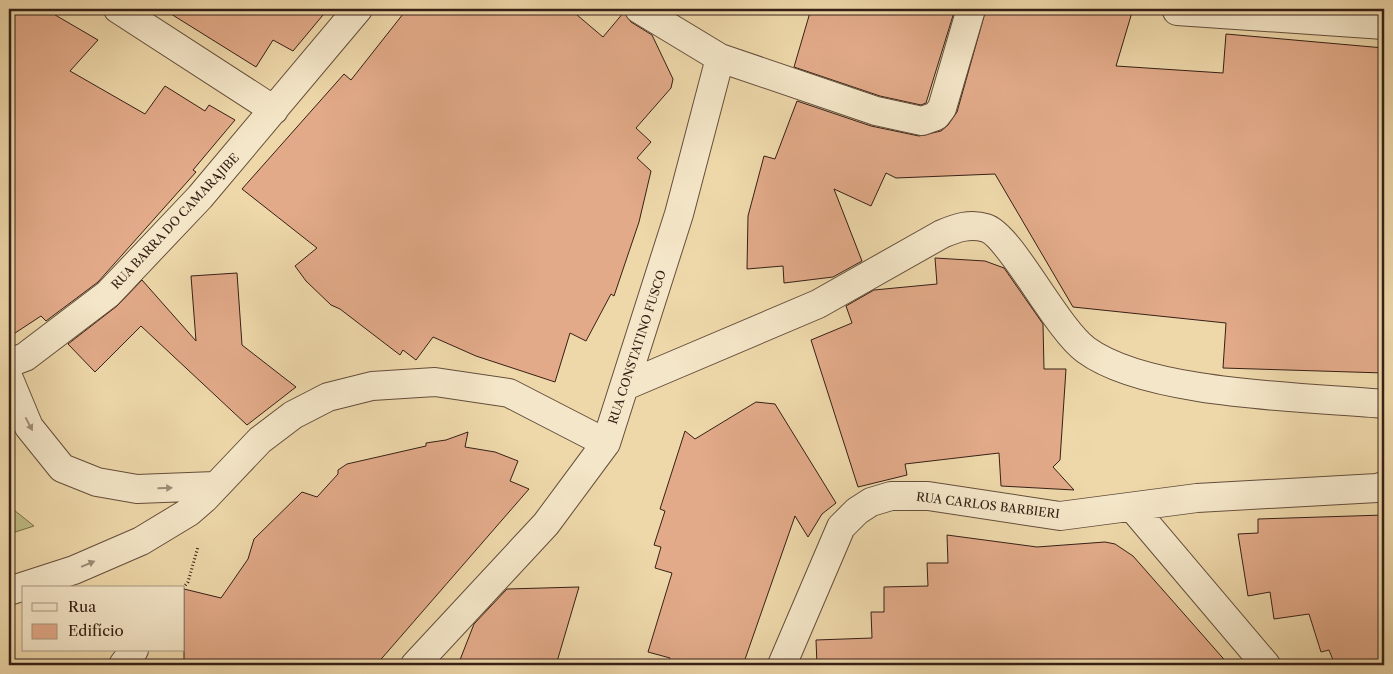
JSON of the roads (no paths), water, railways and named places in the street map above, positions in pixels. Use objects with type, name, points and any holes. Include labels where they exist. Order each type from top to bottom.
[{"type":"street","points":[[118,9],[274,110]]},
{"type":"street","name":"RUA BARRA DO CAMARAJIBE","points":[[9,363],[25,357],[108,294],[200,198],[358,9]]},
{"type":"street","points":[[639,9],[720,58],[876,111],[922,121],[936,116],[942,108],[971,9]]},
{"type":"street","points":[[1177,11],[1384,24]]},
{"type":"street","name":"RUA CONSTATINO FUSCO","points":[[415,665],[546,524],[606,443],[679,214],[720,58]]},
{"type":"street","points":[[625,386],[818,304],[942,234],[961,226],[987,228],[1005,243],[1055,317],[1085,350],[1122,369],[1164,380],[1224,390],[1384,404]]},
{"type":"street","points":[[9,379],[30,427],[62,468],[97,482],[137,490],[215,486]]},
{"type":"street","points":[[24,586],[74,570],[141,541],[189,512],[260,440],[293,415],[328,397],[372,386],[435,382],[509,393],[606,443]]},
{"type":"street","name":"RUA CARLOS BARBIERI","points":[[782,665],[841,527],[857,511],[871,502],[891,496],[928,496],[1060,516],[1198,498],[1377,488],[1384,486]]},
{"type":"street","points":[[1132,507],[1266,665]]},
{"type":"street","points":[[9,591],[22,587]]},
{"type":"street","points":[[123,665],[133,652]]}]
